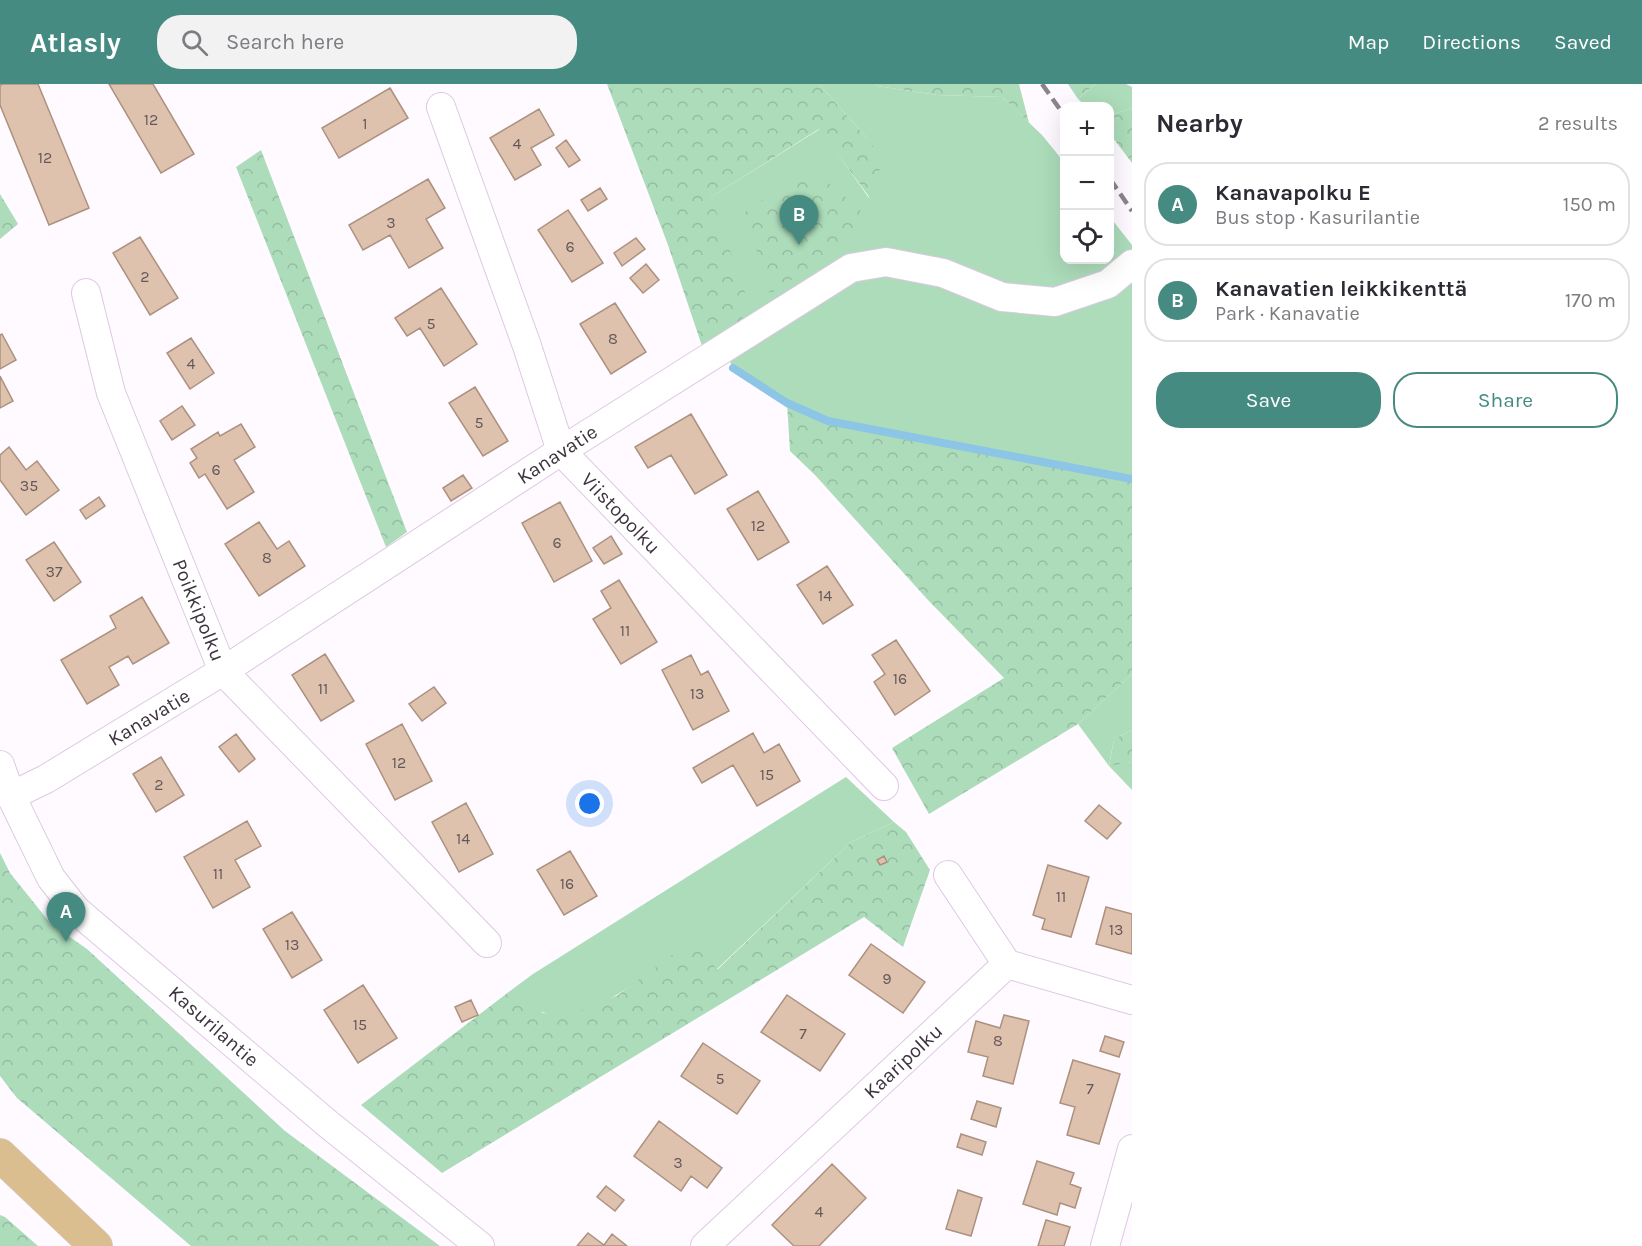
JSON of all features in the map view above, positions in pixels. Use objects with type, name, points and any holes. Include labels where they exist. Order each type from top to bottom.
[{"type":"main road","points":[[0,1155],[96,1246]]},
{"type":"street","name":"Viistopolku","points":[[441,107],[527,346],[561,451],[884,786]]},
{"type":"street","name":"Kanavatie","points":[[11,796],[46,779],[223,671],[561,451],[851,268],[886,262],[943,273],[1002,297],[1055,302],[1108,284],[1132,264]]},
{"type":"street","name":"Poikkipolku","points":[[86,293],[111,393],[223,671],[487,944]]},
{"type":"street","name":"Kasurilantie","points":[[0,765],[11,796],[51,878],[76,910],[328,1124],[480,1246]]},
{"type":"street","points":[[948,875],[1007,964],[1132,1000]]},
{"type":"street","name":"Kaaripolku","points":[[705,1246],[1007,964]]},
{"type":"street","points":[[1105,1246],[1132,1149]]},
{"type":"green space","points":[[607,84],[819,84],[867,138],[883,160],[870,198],[819,129],[711,197],[750,306],[724,348],[702,346],[668,245]]},
{"type":"green space","points":[[819,84],[875,84],[937,95],[1002,97],[1042,135],[1060,157],[1060,264],[1114,264],[1114,222],[1132,245],[1132,479],[828,421],[787,403],[733,368],[724,348],[711,197],[820,129],[869,198],[867,138]]},
{"type":"green space","points":[[875,84],[1019,84],[1029,123],[1002,97],[937,95]]},
{"type":"green space","points":[[1068,84],[1095,84],[1078,99]]},
{"type":"green space","points":[[1095,84],[1126,84],[1132,87],[1132,108],[1114,114],[1114,102],[1081,102],[1078,99]]},
{"type":"green space","points":[[1132,108],[1132,163],[1114,139],[1114,114]]},
{"type":"green space","points":[[261,150],[407,532],[386,547],[236,167]]},
{"type":"green space","points":[[817,173],[858,207],[871,228],[770,294],[745,212],[780,188]]},
{"type":"green space","points":[[0,194],[18,224],[0,239]]},
{"type":"green space","points":[[787,403],[828,421],[1132,479],[1132,674],[1078,724],[929,814],[892,748],[1004,678],[790,451]]},
{"type":"green space","points":[[1132,674],[1132,730],[1114,739],[1109,765],[1132,762],[1132,790],[1109,766],[1078,724]]},
{"type":"green space","points":[[1132,730],[1132,762],[1109,766],[1114,739]]},
{"type":"green space","points":[[846,777],[894,822],[851,842],[716,970],[694,940],[651,972],[606,1001],[590,1009],[565,1016],[556,1016],[539,1010],[524,1001],[514,988],[533,974]]},
{"type":"green space","points":[[894,822],[906,832],[930,870],[903,947],[864,917],[442,1173],[361,1105],[514,988],[543,1013],[571,1015],[618,995],[694,939],[717,970],[851,842]]},
{"type":"green space","points":[[0,853],[10,873],[51,924],[87,949],[285,1131],[440,1246],[191,1246],[17,1098],[0,1076]]},
{"type":"green space","points":[[0,1215],[5,1217],[38,1246],[0,1246]]},
{"type":"building","points":[[38,84],[89,208],[49,225],[0,105],[0,85]]},
{"type":"building","points":[[109,84],[153,84],[194,154],[161,173]]},
{"type":"building","points":[[390,88],[408,118],[339,158],[322,128]]},
{"type":"building","points":[[539,109],[554,135],[531,148],[541,165],[515,180],[490,138]]},
{"type":"building","points":[[566,140],[580,160],[569,167],[556,148]]},
{"type":"building","points":[[428,179],[445,208],[426,219],[443,248],[409,268],[390,235],[363,250],[349,225]]},
{"type":"building","points":[[600,188],[607,199],[588,211],[581,200]]},
{"type":"building","points":[[568,210],[603,263],[572,282],[538,230]]},
{"type":"building","points":[[140,237],[178,298],[150,315],[113,253]]},
{"type":"building","points":[[636,238],[645,249],[622,266],[614,253]]},
{"type":"building","points":[[646,264],[659,280],[643,293],[630,278]]},
{"type":"building","points":[[441,288],[477,344],[444,366],[420,328],[407,336],[395,318]]},
{"type":"building","points":[[615,303],[646,352],[611,374],[580,324]]},
{"type":"building","points":[[2,334],[16,360],[0,369],[0,335]]},
{"type":"building","points":[[191,338],[214,373],[190,389],[167,353]]},
{"type":"building","points":[[0,376],[13,401],[0,408]]},
{"type":"building","points":[[475,387],[508,441],[483,456],[449,403]]},
{"type":"building","points":[[182,406],[195,425],[172,440],[160,421]]},
{"type":"building","points":[[691,414],[727,475],[695,494],[671,455],[648,468],[635,447]]},
{"type":"building","points":[[241,424],[255,447],[234,460],[254,492],[227,509],[205,474],[199,478],[190,463],[197,458],[191,449],[218,432],[220,436]]},
{"type":"building","points":[[9,447],[26,470],[37,461],[59,490],[26,515],[0,480],[0,455]]},
{"type":"building","points":[[463,475],[472,488],[451,501],[443,488]]},
{"type":"building","points":[[758,491],[789,542],[758,560],[727,509]]},
{"type":"building","points":[[99,497],[105,506],[86,519],[80,510]]},
{"type":"building","points":[[560,502],[592,561],[554,582],[522,523]]},
{"type":"building","points":[[259,522],[277,549],[289,541],[305,566],[259,596],[225,544]]},
{"type":"building","points":[[611,536],[622,554],[604,564],[593,548]]},
{"type":"building","points":[[54,542],[81,582],[54,601],[26,560]]},
{"type":"building","points":[[827,566],[853,605],[823,624],[797,585]]},
{"type":"building","points":[[619,580],[657,642],[621,664],[593,619],[611,608],[601,591]]},
{"type":"building","points":[[142,597],[169,643],[133,664],[128,656],[109,667],[119,685],[87,704],[61,660],[116,628],[110,616]]},
{"type":"building","points":[[896,640],[930,691],[895,715],[874,682],[885,674],[872,655]]},
{"type":"building","points":[[325,654],[354,701],[321,721],[292,675]]},
{"type":"building","points":[[691,655],[701,675],[708,671],[729,711],[693,730],[662,670]]},
{"type":"building","points":[[434,687],[446,703],[422,721],[409,704]]},
{"type":"building","points":[[402,724],[432,781],[395,800],[366,744]]},
{"type":"building","points":[[753,733],[764,753],[779,744],[800,781],[757,806],[733,765],[702,783],[693,768]]},
{"type":"building","points":[[236,734],[255,759],[239,772],[219,747]]},
{"type":"building","points":[[161,757],[184,795],[156,812],[133,774]]},
{"type":"building","points":[[466,803],[493,854],[459,872],[432,822]]},
{"type":"building","points":[[1099,805],[1121,823],[1107,839],[1085,821]]},
{"type":"building","points":[[247,821],[261,846],[235,860],[250,887],[213,908],[184,857]]},
{"type":"building","points":[[570,851],[597,896],[564,915],[537,870]]},
{"type":"building","points":[[884,856],[887,862],[880,865],[877,860]]},
{"type":"building","points":[[1048,865],[1089,877],[1071,937],[1042,929],[1045,919],[1033,915]]},
{"type":"building","points":[[1106,907],[1132,914],[1132,954],[1096,944]]},
{"type":"building","points":[[292,912],[322,960],[292,978],[263,929]]},
{"type":"building","points":[[871,944],[925,982],[903,1013],[849,975]]},
{"type":"building","points":[[363,985],[397,1038],[358,1063],[324,1010]]},
{"type":"building","points":[[787,995],[845,1034],[820,1071],[761,1032]]},
{"type":"building","points":[[471,1000],[478,1015],[462,1022],[455,1007]]},
{"type":"building","points":[[1004,1015],[1029,1021],[1013,1084],[983,1076],[988,1057],[968,1052],[976,1021],[1000,1028]]},
{"type":"building","points":[[1105,1036],[1124,1042],[1119,1057],[1100,1051]]},
{"type":"building","points":[[703,1043],[760,1081],[737,1114],[681,1076]]},
{"type":"building","points":[[1073,1060],[1120,1074],[1099,1144],[1067,1135],[1075,1107],[1060,1103]]},
{"type":"building","points":[[977,1101],[1001,1108],[996,1127],[971,1119]]},
{"type":"building","points":[[659,1121],[722,1168],[707,1188],[691,1176],[681,1191],[634,1156]]},
{"type":"building","points":[[961,1134],[986,1142],[982,1155],[957,1147]]},
{"type":"building","points":[[1037,1161],[1074,1173],[1070,1184],[1081,1188],[1075,1208],[1060,1203],[1057,1215],[1023,1204]]},
{"type":"building","points":[[832,1164],[866,1198],[819,1246],[794,1246],[772,1225]]},
{"type":"building","points":[[606,1186],[624,1200],[615,1211],[597,1197]]},
{"type":"building","points":[[958,1190],[982,1198],[971,1236],[946,1229]]},
{"type":"building","points":[[1046,1220],[1070,1227],[1064,1246],[1038,1246]]},
{"type":"building","points":[[588,1233],[604,1245],[612,1234],[627,1246],[577,1246]]},
{"type":"waterway","points":[[733,368],[787,403],[828,421],[1132,479]]},
{"type":"railway","points":[[1042,84],[1060,109]]},
{"type":"railway","points":[[1114,185],[1132,211]]},
{"type":"place","name":"Kanavatien leikkikenttä","points":[[799,245]]},
{"type":"place","name":"Kanavapolku E","points":[[66,942]]}]
